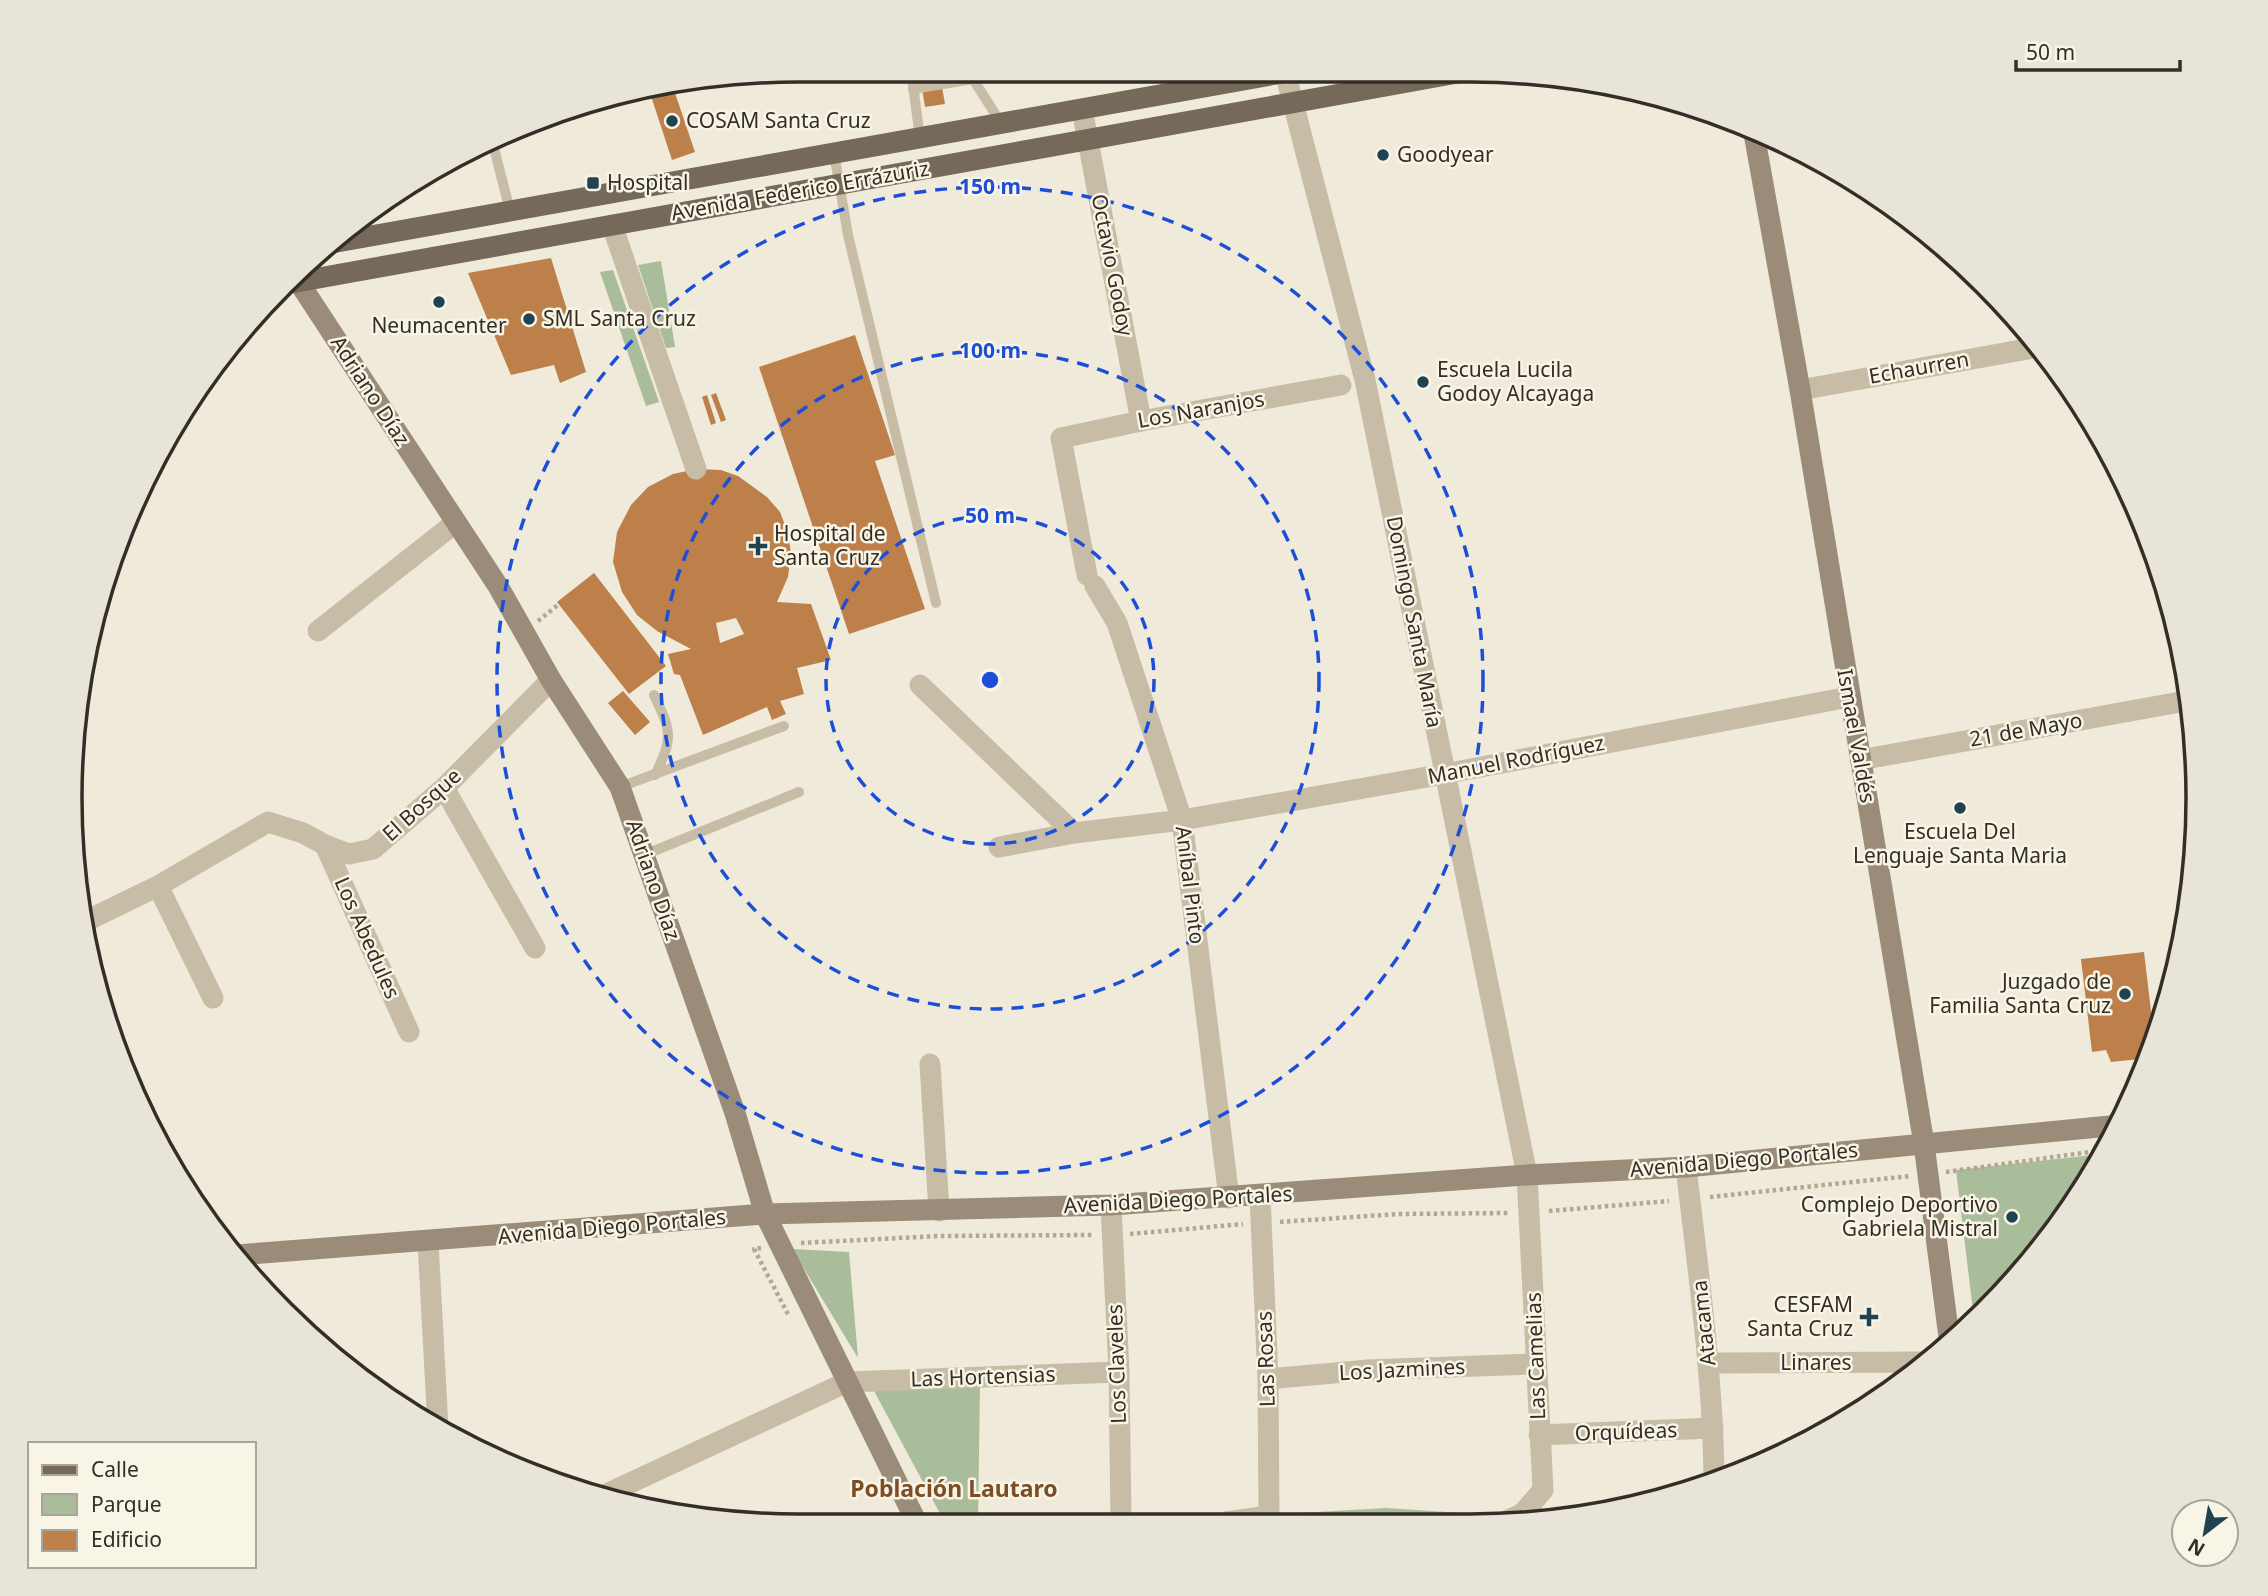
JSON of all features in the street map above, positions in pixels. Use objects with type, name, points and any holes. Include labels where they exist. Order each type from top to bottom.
[{"type":"main road","name":"Avenida Federico Errázuriz","points":[[351,240],[1231,82]]},
{"type":"main road","name":"Avenida Federico Errázuriz","points":[[306,279],[1408,82]]},
{"type":"main road","name":"Ismael Valdés","points":[[1756,142],[1800,390],[1924,1144],[1948,1330]]},
{"type":"main road","name":"Adriano Díaz","points":[[298,286],[498,586],[551,680],[620,788],[735,1113],[765,1214],[912,1514]]},
{"type":"main road","name":"Avenida Diego Portales","points":[[247,1254],[765,1214],[1111,1205],[1527,1175],[1686,1167],[2106,1126]]},
{"type":"street","name":"Domingo Santa María","points":[[1292,82],[1293,103],[1365,380],[1527,1175]]},
{"type":"street","name":"Octavio Godoy","points":[[1082,109],[1142,421]]},
{"type":"street","points":[[612,225],[696,469]]},
{"type":"street","name":"Echaurren","points":[[1800,390],[2027,349]]},
{"type":"street","name":"Los Naranjos","points":[[1091,581],[1061,438],[1341,385]]},
{"type":"street","points":[[318,631],[455,523]]},
{"type":"street","name":"Aníbal Pinto","points":[[1091,581],[1117,623],[1182,820],[1229,1198]]},
{"type":"street","name":"El Bosque","points":[[93,918],[158,886],[268,822],[303,833],[349,854],[373,849],[444,788],[551,680]]},
{"type":"street","points":[[919,685],[1074,833]]},
{"type":"street","name":"Manuel Rodríguez","points":[[999,847],[1074,833],[1182,820],[1849,698]]},
{"type":"street","name":"21 de Mayo","points":[[1860,760],[2180,702]]},
{"type":"street","points":[[444,788],[535,948]]},
{"type":"street","name":"Los Abedules","points":[[325,845],[409,1032]]},
{"type":"street","points":[[158,886],[213,998]]},
{"type":"street","points":[[930,1064],[939,1211]]},
{"type":"street","name":"Atacama","points":[[1686,1167],[1708,1363],[1714,1471]]},
{"type":"street","name":"Las Camelias","points":[[1524,1511],[1543,1490],[1527,1175]]},
{"type":"street","name":"Las Rosas","points":[[1259,1196],[1268,1379],[1270,1514]]},
{"type":"street","name":"Los Claveles","points":[[1111,1205],[1119,1372],[1121,1514]]},
{"type":"street","points":[[428,1241],[438,1417]]},
{"type":"street","name":"Linares","points":[[1708,1363],[1910,1363]]},
{"type":"street","name":"Los Jazmines","points":[[1268,1379],[1368,1370],[1536,1364]]},
{"type":"street","name":"Las Hortensias","points":[[847,1382],[1119,1372]]},
{"type":"street","points":[[616,1490],[847,1382]]},
{"type":"street","name":"Orquídeas","points":[[1539,1435],[1713,1428]]},
{"type":"lane","points":[[912,82],[920,138]]},
{"type":"lane","points":[[913,89],[941,82]]},
{"type":"lane","points":[[977,82],[1001,123]]},
{"type":"lane","points":[[495,150],[510,211]]},
{"type":"lane","points":[[834,153],[848,235],[936,603]]},
{"type":"lane","points":[[654,695],[663,713],[669,746],[654,775]]},
{"type":"lane","points":[[620,788],[784,726]]},
{"type":"lane","points":[[644,855],[799,792]]},
{"type":"path","points":[[791,1320],[754,1250],[780,1245],[939,1236],[1112,1235],[1398,1214],[1529,1212],[1690,1199],[1928,1174],[2092,1152]]},
{"type":"green space","points":[[661,261],[675,347],[666,348],[638,265]]},
{"type":"green space","points":[[613,270],[659,402],[646,406],[600,272]]},
{"type":"green space","name":"Complejo Deportivo Gabriela Mistral","points":[[2090,1155],[2038,1234],[1973,1307],[1956,1170]]},
{"type":"green space","points":[[792,1249],[849,1252],[858,1358]]},
{"type":"green space","points":[[980,1385],[978,1514],[940,1514],[874,1391]]},
{"type":"green space","points":[[1386,1508],[1475,1514],[1470,1514],[1281,1514]]},
{"type":"building","points":[[921,82],[941,82],[945,104],[925,107]]},
{"type":"building","name":"COSAM Santa Cruz","points":[[675,93],[695,152],[672,160],[651,98]]},
{"type":"building","name":"SML Santa Cruz","points":[[551,258],[586,372],[560,383],[554,365],[511,375],[468,273]]},
{"type":"building","points":[[855,335],[895,455],[875,461],[925,609],[849,634],[759,367]]},
{"type":"building","points":[[716,393],[726,420],[721,422],[711,395]]},
{"type":"building","points":[[707,395],[716,423],[711,425],[702,397]]},
{"type":"building","points":[[696,469],[721,470],[738,476],[767,497],[780,512],[788,533],[791,553],[788,577],[777,602],[811,604],[831,660],[797,668],[804,694],[780,701],[786,714],[772,720],[767,707],[703,735],[680,675],[674,674],[668,654],[691,649],[657,631],[637,615],[622,592],[613,562],[617,532],[631,505],[648,487],[673,474]],"holes":[[[736,618],[744,634],[720,643],[716,623]]]},
{"type":"building","points":[[594,573],[666,666],[629,694],[557,602]]},
{"type":"building","points":[[623,691],[650,722],[635,735],[608,703]]},
{"type":"building","points":[[2144,952],[2152,1016],[2136,1059],[2111,1062],[2106,1050],[2092,1052],[2081,959]]},
{"type":"place","name":"COSAM Santa Cruz","points":[[672,121]]},
{"type":"place","name":"Goodyear","points":[[1383,155]]},
{"type":"place","name":"Hospital","points":[[593,183]]},
{"type":"place","name":"Neumacenter","points":[[439,302]]},
{"type":"place","name":"SML Santa Cruz","points":[[529,319]]},
{"type":"place","name":"Escuela Lucila Godoy Alcayaga","points":[[1423,382]]},
{"type":"place","name":"Hospital de Santa Cruz","points":[[758,546]]},
{"type":"place","name":"Escuela Del Lenguaje Santa Maria","points":[[1960,808]]},
{"type":"place","name":"Juzgado de Familia Santa Cruz","points":[[2125,994]]},
{"type":"place","name":"Complejo Deportivo Gabriela Mistral","points":[[2012,1217]]},
{"type":"place","name":"CESFAM Santa Cruz","points":[[1869,1317]]},
{"type":"district","name":"Población Lautaro","points":[[954,1489]]}]
